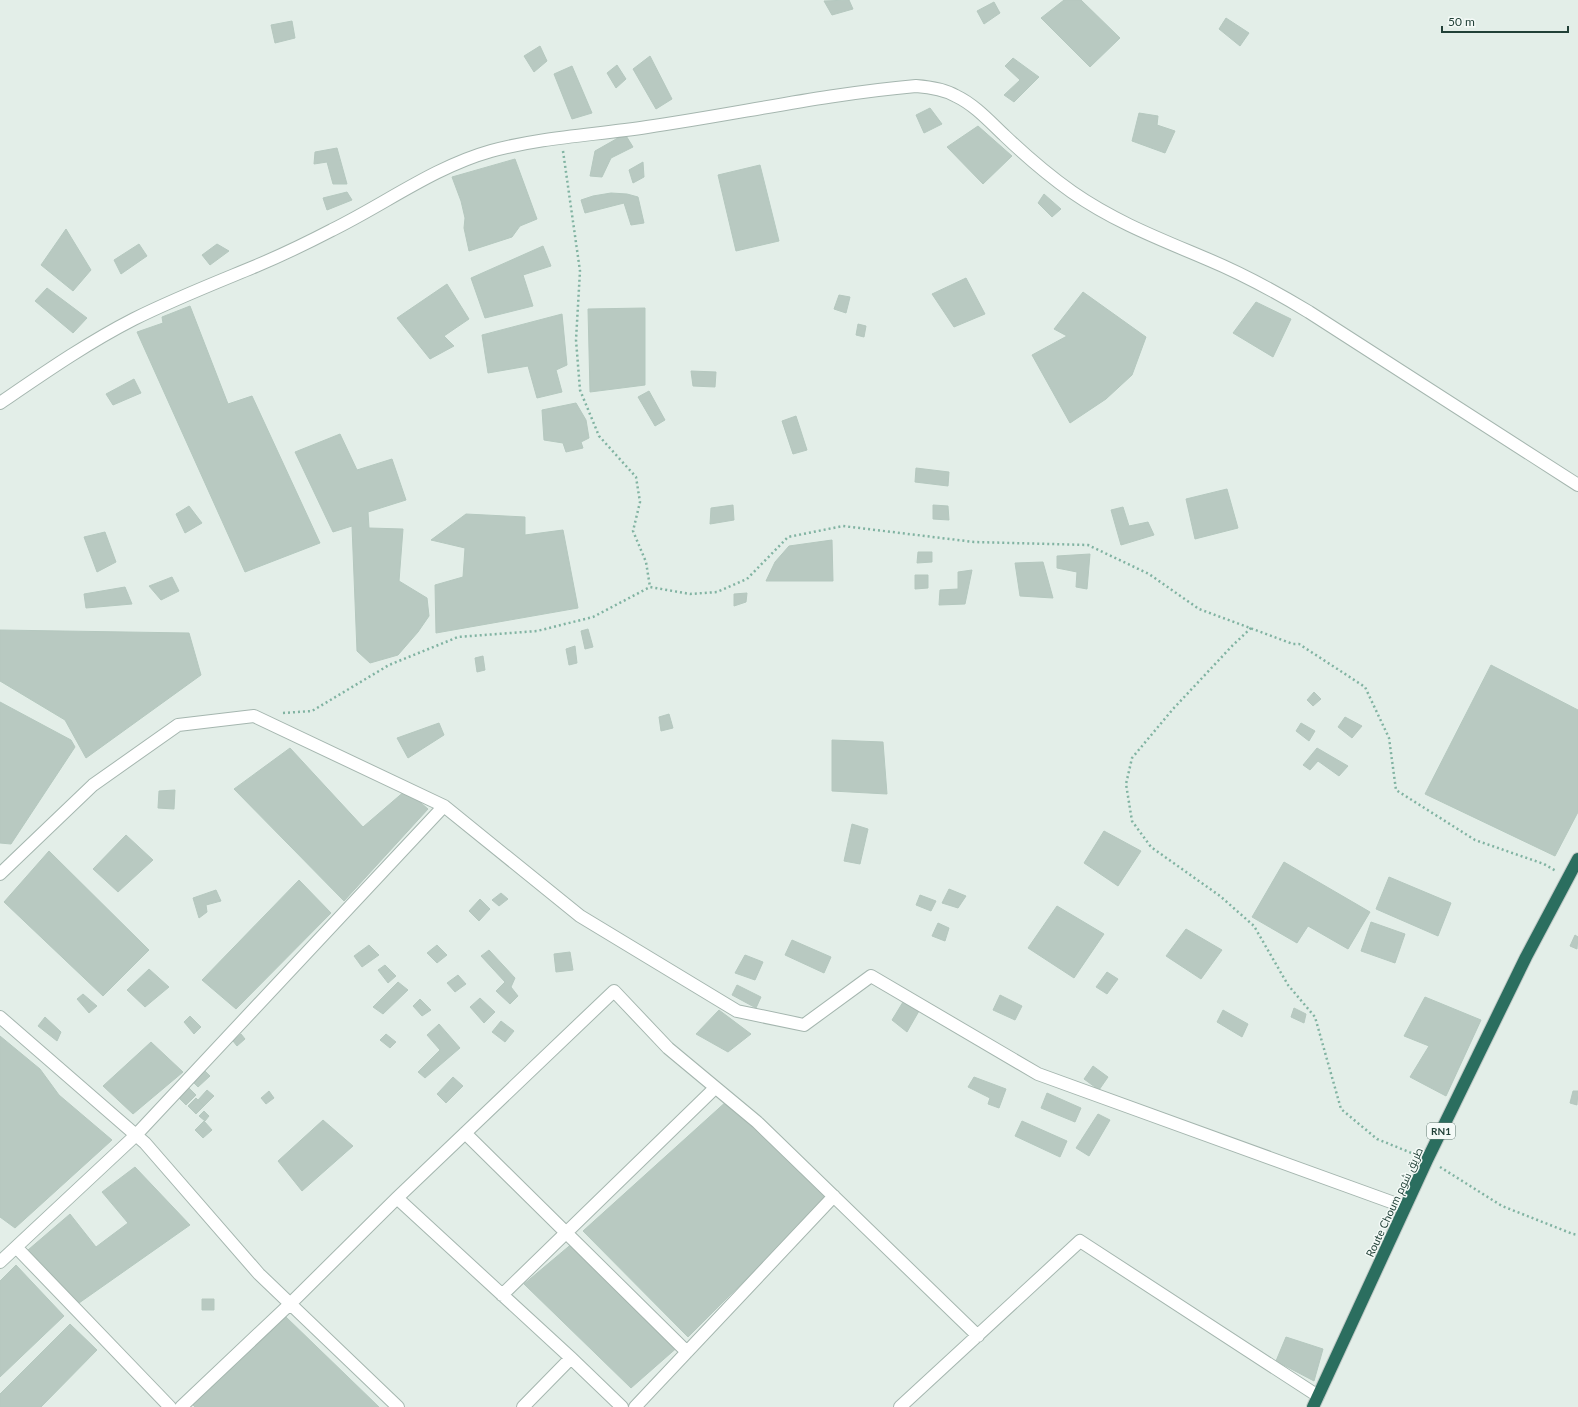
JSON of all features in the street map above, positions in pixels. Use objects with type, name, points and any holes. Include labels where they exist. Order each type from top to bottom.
[{"type":"highway","name":"Route Choum طريق شوم","points":[[1316,1402],[1427,1160],[1526,957],[1578,859]]},
{"type":"street","points":[[0,402],[64,359],[134,319],[170,301],[296,248],[348,222],[435,173],[462,161],[517,145],[561,137],[645,127],[791,102],[916,86],[931,87],[945,91],[966,102],[1045,172],[1101,211],[1148,235],[1214,262],[1276,292],[1578,485]]},
{"type":"street","points":[[0,874],[93,785],[178,725],[254,716],[444,806],[580,916],[738,1011],[804,1025],[871,976],[1038,1074],[1405,1207]]},
{"type":"street","points":[[0,1262],[136,1135],[444,806]]},
{"type":"street","points":[[181,1407],[290,1304],[397,1198],[614,991],[668,1048],[757,1122],[978,1336]]},
{"type":"street","points":[[0,1017],[144,1142],[259,1274],[398,1407]]},
{"type":"street","points":[[502,1295],[716,1088]]},
{"type":"street","points":[[465,1133],[687,1352]]},
{"type":"street","points":[[635,1407],[834,1196]]},
{"type":"street","points":[[397,1198],[622,1407]]},
{"type":"street","points":[[900,1407],[1080,1241],[1316,1402]]},
{"type":"street","points":[[16,1247],[170,1407]]},
{"type":"street","points":[[523,1407],[571,1358]]},
{"type":"path","points":[[561,137],[580,271],[576,340],[580,390],[600,436],[636,477],[640,502],[633,531],[646,562],[650,587]]},
{"type":"path","points":[[254,716],[312,711],[388,665],[458,637],[537,631],[593,617],[650,587],[690,594],[716,592],[748,579],[788,537],[843,526],[974,542],[1088,544],[1149,574],[1199,609],[1294,644],[1299,644],[1365,687],[1389,738],[1396,790],[1475,840],[1544,864],[1569,877]]},
{"type":"path","points":[[1251,628],[1172,709],[1132,758],[1126,784],[1132,821],[1151,847],[1220,896],[1254,926],[1288,985],[1315,1017],[1341,1109],[1377,1139],[1427,1160],[1502,1206],[1578,1235]]},
{"type":"building","points":[[849,0],[853,9],[832,15],[824,1]]},
{"type":"building","points":[[1064,0],[1081,0],[1120,38],[1090,67],[1041,18]]},
{"type":"building","points":[[994,2],[1000,13],[984,24],[977,11]]},
{"type":"building","points":[[1226,18],[1249,33],[1240,46],[1219,29]]},
{"type":"building","points":[[292,21],[295,38],[275,43],[271,25]]},
{"type":"building","points":[[540,46],[547,61],[534,72],[524,56]]},
{"type":"building","points":[[650,56],[672,99],[656,109],[633,69]]},
{"type":"building","points":[[1013,58],[1039,77],[1014,102],[1004,95],[1020,80],[1005,66]]},
{"type":"building","points":[[617,65],[626,79],[616,88],[607,73]]},
{"type":"building","points":[[572,66],[592,113],[572,119],[554,74]]},
{"type":"building","points":[[930,108],[942,124],[924,133],[916,115]]},
{"type":"building","points":[[1139,113],[1158,116],[1157,125],[1175,131],[1165,153],[1132,141]]},
{"type":"building","points":[[978,126],[1012,156],[983,184],[947,147]]},
{"type":"building","points":[[625,134],[633,147],[611,158],[602,177],[590,176],[595,151]]},
{"type":"building","points":[[337,148],[347,184],[333,184],[327,162],[314,164],[315,152]]},
{"type":"building","points":[[515,159],[537,219],[520,226],[512,237],[469,251],[464,228],[465,218],[461,201],[452,177]]},
{"type":"building","points":[[643,162],[644,177],[633,183],[629,170]]},
{"type":"building","points":[[760,165],[779,241],[736,251],[718,175]]},
{"type":"building","points":[[347,192],[352,200],[327,210],[323,198]]},
{"type":"building","points":[[611,193],[627,194],[638,197],[644,223],[631,225],[624,203],[585,213],[581,200]]},
{"type":"building","points":[[1044,194],[1061,209],[1052,217],[1038,203]]},
{"type":"building","points":[[66,229],[91,270],[73,291],[41,265]]},
{"type":"building","points":[[139,244],[147,256],[121,274],[114,260]]},
{"type":"building","points":[[217,244],[229,251],[210,265],[202,255]]},
{"type":"building","points":[[543,246],[551,266],[523,275],[533,306],[485,318],[471,278]]},
{"type":"building","points":[[966,278],[985,314],[954,327],[932,294]]},
{"type":"building","points":[[447,284],[469,319],[444,336],[454,346],[430,359],[397,318]]},
{"type":"building","points":[[47,288],[87,318],[73,333],[35,301]]},
{"type":"building","points":[[1083,292],[1146,337],[1132,375],[1106,399],[1070,423],[1032,355],[1067,336],[1054,329]]},
{"type":"building","points":[[839,295],[850,297],[846,313],[834,309]]},
{"type":"building","points":[[1256,302],[1291,319],[1273,357],[1233,333]]},
{"type":"building","points":[[190,306],[228,404],[252,396],[320,543],[245,572],[137,332],[163,323],[162,317]]},
{"type":"building","points":[[645,308],[645,385],[590,392],[588,309]]},
{"type":"building","points":[[562,314],[567,365],[556,370],[562,392],[537,398],[528,366],[488,373],[482,335]]},
{"type":"building","points":[[858,324],[866,326],[864,337],[856,335]]},
{"type":"building","points":[[691,371],[716,372],[715,387],[693,386]]},
{"type":"building","points":[[134,379],[141,393],[113,405],[106,394]]},
{"type":"building","points":[[649,391],[665,420],[655,426],[638,397]]},
{"type":"building","points":[[576,403],[586,420],[589,438],[581,442],[583,448],[566,452],[563,443],[544,440],[542,410]]},
{"type":"building","points":[[796,416],[807,450],[793,454],[782,421]]},
{"type":"building","points":[[340,434],[357,470],[392,459],[406,500],[368,512],[369,528],[403,529],[399,581],[427,598],[429,616],[418,632],[398,655],[370,663],[357,651],[352,526],[333,532],[295,452]]},
{"type":"building","points":[[916,468],[949,472],[948,486],[915,482]]},
{"type":"building","points":[[1227,489],[1238,528],[1195,539],[1186,499]]},
{"type":"building","points":[[733,505],[734,520],[710,524],[711,508]]},
{"type":"building","points":[[933,505],[948,506],[949,520],[933,519]]},
{"type":"building","points":[[189,506],[202,523],[185,533],[176,514]]},
{"type":"building","points":[[1123,507],[1129,526],[1148,522],[1154,535],[1121,545],[1111,510]]},
{"type":"building","points":[[466,514],[525,517],[525,535],[563,530],[578,608],[436,633],[435,585],[463,577],[465,548],[431,540]]},
{"type":"building","points":[[105,532],[116,562],[97,572],[84,537]]},
{"type":"building","points":[[832,540],[833,581],[766,581],[775,562],[789,546]]},
{"type":"building","points":[[918,552],[932,552],[932,562],[917,563]]},
{"type":"building","points":[[1090,554],[1087,589],[1076,587],[1077,572],[1057,568],[1057,556]]},
{"type":"building","points":[[1043,562],[1053,598],[1020,596],[1015,563]]},
{"type":"building","points":[[972,570],[965,604],[939,605],[940,590],[958,589],[958,572]]},
{"type":"building","points":[[915,575],[928,575],[928,588],[915,589]]},
{"type":"building","points":[[172,577],[179,591],[161,600],[149,586]]},
{"type":"building","points":[[125,587],[132,604],[86,608],[84,594]]},
{"type":"building","points":[[747,593],[746,602],[734,606],[734,594]]},
{"type":"building","points":[[588,629],[593,647],[585,649],[581,631]]},
{"type":"building","points":[[0,630],[189,633],[201,675],[86,758],[65,720],[0,681]]},
{"type":"building","points":[[575,646],[577,663],[569,665],[566,649]]},
{"type":"building","points":[[483,656],[485,670],[477,672],[475,658]]},
{"type":"building","points":[[1491,665],[1578,710],[1578,812],[1555,856],[1425,794]]},
{"type":"building","points":[[1314,692],[1321,699],[1313,706],[1307,700]]},
{"type":"building","points":[[0,702],[71,740],[75,747],[11,844],[0,843]]},
{"type":"building","points":[[669,714],[673,728],[661,731],[659,717]]},
{"type":"building","points":[[1345,717],[1362,726],[1352,738],[1338,727]]},
{"type":"building","points":[[439,723],[444,735],[408,758],[397,738]]},
{"type":"building","points":[[1301,723],[1315,731],[1309,741],[1296,731]]},
{"type":"building","points":[[832,740],[883,742],[887,794],[832,791]]},
{"type":"building","points":[[290,748],[363,827],[406,790],[428,809],[344,901],[234,789]]},
{"type":"building","points":[[1317,748],[1348,766],[1339,776],[1318,761],[1310,770],[1303,765]]},
{"type":"building","points":[[175,790],[174,809],[158,808],[159,791]]},
{"type":"building","points":[[852,824],[868,829],[860,864],[844,861]]},
{"type":"building","points":[[1104,831],[1141,851],[1118,886],[1084,863]]},
{"type":"building","points":[[126,835],[153,860],[118,892],[93,869]]},
{"type":"building","points":[[49,851],[149,950],[103,996],[4,902]]},
{"type":"building","points":[[1284,862],[1370,912],[1348,949],[1308,926],[1297,943],[1252,917]]},
{"type":"building","points":[[1389,877],[1451,903],[1438,936],[1376,909]]},
{"type":"building","points":[[299,880],[331,913],[236,1009],[202,980]]},
{"type":"building","points":[[949,889],[966,896],[958,908],[942,903]]},
{"type":"building","points":[[216,890],[221,901],[206,905],[207,912],[199,918],[193,898]]},
{"type":"building","points":[[501,893],[508,899],[499,906],[492,900]]},
{"type":"building","points":[[920,895],[936,901],[931,911],[916,905]]},
{"type":"building","points":[[480,899],[490,909],[479,921],[469,911]]},
{"type":"building","points":[[1057,906],[1104,934],[1074,978],[1028,948]]},
{"type":"building","points":[[1371,922],[1405,934],[1395,963],[1361,951]]},
{"type":"building","points":[[938,923],[949,928],[945,941],[932,936]]},
{"type":"building","points":[[1186,929],[1222,950],[1201,979],[1166,956]]},
{"type":"building","points":[[1575,935],[1578,937],[1577,949],[1570,946]]},
{"type":"building","points":[[792,940],[831,957],[824,973],[785,955]]},
{"type":"building","points":[[369,945],[379,955],[362,967],[354,956]]},
{"type":"building","points":[[437,945],[447,955],[437,963],[427,953]]},
{"type":"building","points":[[489,950],[515,978],[511,987],[518,996],[510,1004],[496,991],[505,982],[481,956]]},
{"type":"building","points":[[570,952],[573,970],[556,972],[554,954]]},
{"type":"building","points":[[745,955],[763,962],[755,980],[735,973]]},
{"type":"building","points":[[385,965],[396,976],[388,983],[378,970]]},
{"type":"building","points":[[149,969],[169,987],[145,1007],[127,990]]},
{"type":"building","points":[[1107,972],[1118,979],[1107,994],[1096,987]]},
{"type":"building","points":[[458,975],[466,984],[455,992],[447,983]]},
{"type":"building","points":[[398,982],[408,990],[383,1014],[373,1007]]},
{"type":"building","points":[[737,985],[761,997],[756,1008],[732,995]]},
{"type":"building","points":[[83,994],[97,1006],[89,1013],[77,999]]},
{"type":"building","points":[[1000,995],[1022,1006],[1015,1020],[993,1010]]},
{"type":"building","points":[[1425,997],[1481,1020],[1446,1096],[1410,1077],[1429,1046],[1404,1036]]},
{"type":"building","points":[[480,998],[495,1012],[484,1023],[470,1007]]},
{"type":"building","points":[[420,999],[431,1010],[422,1016],[413,1006]]},
{"type":"building","points":[[903,1002],[919,1011],[907,1032],[892,1020]]},
{"type":"building","points":[[1294,1008],[1306,1014],[1304,1023],[1291,1017]]},
{"type":"building","points":[[719,1010],[751,1034],[728,1052],[696,1034]]},
{"type":"building","points":[[1223,1010],[1248,1024],[1242,1037],[1217,1022]]},
{"type":"building","points":[[190,1016],[201,1027],[194,1034],[184,1022]]},
{"type":"building","points":[[45,1017],[61,1032],[57,1041],[38,1026]]},
{"type":"building","points":[[501,1021],[514,1031],[505,1042],[492,1032]]},
{"type":"building","points":[[439,1024],[460,1048],[425,1078],[418,1072],[440,1050],[427,1035]]},
{"type":"building","points":[[241,1034],[245,1039],[237,1046],[233,1041]]},
{"type":"building","points":[[386,1034],[396,1042],[390,1048],[380,1040]]},
{"type":"building","points":[[0,1036],[40,1069],[59,1095],[112,1140],[15,1228],[0,1217]]},
{"type":"building","points":[[151,1042],[183,1072],[133,1114],[103,1086]]},
{"type":"building","points":[[1093,1066],[1108,1077],[1099,1090],[1084,1079]]},
{"type":"building","points":[[205,1071],[210,1076],[198,1087],[193,1082]]},
{"type":"building","points":[[453,1077],[463,1086],[446,1103],[437,1094]]},
{"type":"building","points":[[974,1077],[1006,1089],[999,1108],[988,1104],[990,1098],[968,1087]]},
{"type":"building","points":[[188,1087],[196,1095],[186,1105],[178,1097]]},
{"type":"building","points":[[207,1090],[214,1096],[204,1106],[198,1100]]},
{"type":"building","points":[[269,1091],[274,1098],[266,1104],[261,1098]]},
{"type":"building","points":[[1573,1091],[1578,1091],[1577,1105],[1570,1103]]},
{"type":"building","points":[[1047,1093],[1081,1108],[1075,1122],[1041,1108]]},
{"type":"building","points":[[196,1098],[204,1106],[196,1114],[188,1106]]},
{"type":"building","points":[[728,1100],[828,1197],[688,1337],[583,1231]]},
{"type":"building","points":[[204,1111],[209,1116],[205,1121],[199,1116]]},
{"type":"building","points":[[1098,1114],[1110,1120],[1089,1156],[1076,1148]]},
{"type":"building","points":[[323,1120],[353,1146],[302,1191],[278,1161]]},
{"type":"building","points":[[204,1121],[212,1130],[203,1138],[195,1130]]},
{"type":"building","points":[[1022,1121],[1067,1141],[1060,1157],[1015,1136]]},
{"type":"building","points":[[135,1167],[190,1225],[79,1303],[28,1250],[70,1214],[96,1247],[128,1223],[102,1192]]},
{"type":"building","points":[[574,1242],[680,1345],[631,1388],[524,1284]]},
{"type":"building","points":[[16,1265],[64,1316],[0,1377],[0,1281]]},
{"type":"building","points":[[202,1299],[214,1299],[214,1310],[202,1310]]},
{"type":"building","points":[[286,1317],[379,1407],[195,1407],[193,1405]]},
{"type":"building","points":[[70,1324],[97,1350],[41,1407],[0,1407],[0,1394]]},
{"type":"building","points":[[1286,1337],[1323,1349],[1314,1381],[1276,1361]]}]
